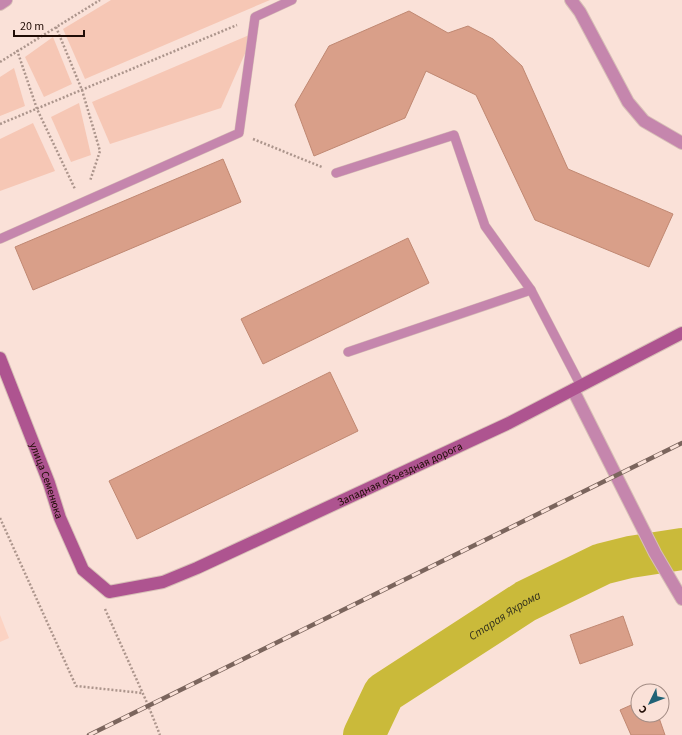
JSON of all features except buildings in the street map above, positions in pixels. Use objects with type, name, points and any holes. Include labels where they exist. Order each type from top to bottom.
[{"type":"main road","name":"Западная объездная дорога","points":[[109,592],[163,582],[197,568],[509,423],[682,333]]},
{"type":"main road","name":"улица Семенюка","points":[[0,358],[49,483],[60,518],[83,570],[109,592]]},
{"type":"street","points":[[0,4],[6,0]]},
{"type":"street","points":[[570,0],[580,12],[628,102],[644,121],[682,143]]},
{"type":"street","points":[[577,388],[655,553],[682,599]]},
{"type":"lane","points":[[0,239],[240,133],[255,17],[292,0]]},
{"type":"lane","points":[[336,173],[454,135],[485,226],[531,290],[577,388]]},
{"type":"lane","points":[[348,352],[531,290]]},
{"type":"path","points":[[0,62],[17,50],[100,0]]},
{"type":"path","points":[[0,124],[255,17]]},
{"type":"path","points":[[56,27],[82,90],[100,151],[82,204]]},
{"type":"path","points":[[17,50],[37,109],[82,204]]},
{"type":"path","points":[[240,133],[336,173]]},
{"type":"path","points":[[0,518],[76,686],[142,693]]},
{"type":"path","points":[[105,608],[160,735]]},
{"type":"shaded area","points":[[111,0],[270,0],[85,79],[63,29]]},
{"type":"shaded area","points":[[254,33],[221,108],[110,144],[92,102]]},
{"type":"shaded area","points":[[53,37],[72,84],[44,97],[25,57]]},
{"type":"shaded area","points":[[14,68],[25,106],[0,116],[0,77]]},
{"type":"shaded area","points":[[79,103],[91,155],[71,162],[51,117]]},
{"type":"shaded area","points":[[33,123],[55,171],[0,191],[0,139]]},
{"type":"shaded area","points":[[0,615],[9,638],[0,642]]},
{"type":"waterway","name":"Старая Яхрома","points":[[364,735],[384,693],[526,601],[602,564],[630,557],[682,549]]},
{"type":"railway","points":[[89,735],[682,443]]}]
